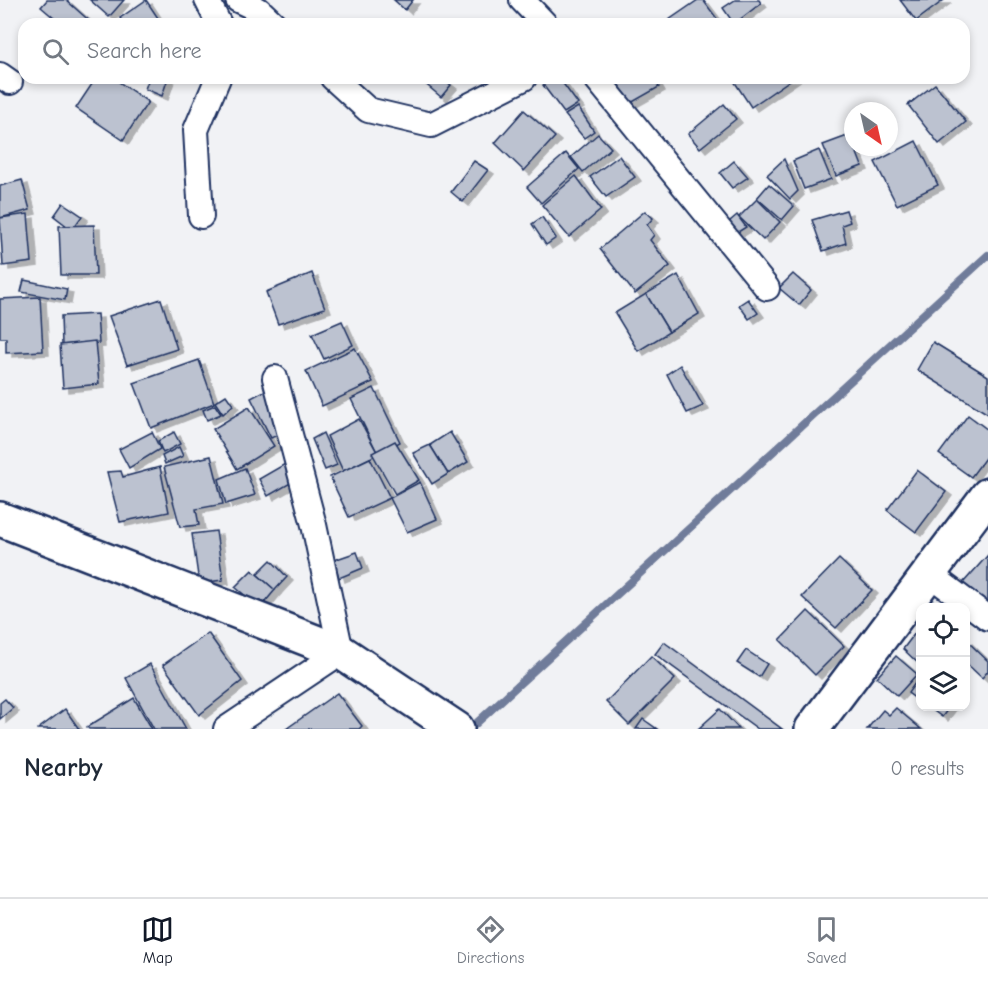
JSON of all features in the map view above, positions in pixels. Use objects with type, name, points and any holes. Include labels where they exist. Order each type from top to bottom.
[{"type":"street","points":[[207,0],[216,18]]},
{"type":"street","points":[[238,0],[259,10],[268,18]]},
{"type":"street","points":[[522,0],[539,18]]},
{"type":"street","points":[[201,216],[196,130],[215,84]]},
{"type":"street","points":[[340,84],[369,110],[431,125],[512,84]]},
{"type":"street","points":[[601,84],[767,288]]},
{"type":"street","points":[[275,378],[314,525],[341,652]]},
{"type":"street","points":[[812,729],[988,495]]},
{"type":"street","points":[[0,519],[341,652],[454,727]]},
{"type":"street","points":[[928,573],[988,618]]},
{"type":"street","points":[[226,729],[341,652]]},
{"type":"building","points":[[47,0],[66,0],[86,18],[54,18],[41,7]]},
{"type":"building","points":[[90,0],[124,0],[109,17]]},
{"type":"building","points":[[146,0],[158,18],[120,18]]},
{"type":"building","points":[[394,0],[413,0],[405,10]]},
{"type":"building","points":[[698,0],[703,0],[716,18],[672,18]]},
{"type":"building","points":[[735,0],[759,0],[761,3],[742,18],[730,18],[723,8]]},
{"type":"building","points":[[900,0],[944,0],[920,18],[914,18]]},
{"type":"building","points":[[92,84],[122,84],[148,102],[123,140],[76,108]]},
{"type":"building","points":[[147,84],[166,84],[162,96],[145,89]]},
{"type":"building","points":[[425,84],[451,85],[441,97]]},
{"type":"building","points":[[563,84],[578,104],[564,113],[543,85]]},
{"type":"building","points":[[608,84],[657,84],[659,87],[622,108]]},
{"type":"building","points":[[736,84],[784,84],[751,107]]},
{"type":"building","points":[[935,84],[966,122],[939,144],[908,105]]},
{"type":"building","points":[[724,104],[736,119],[700,148],[688,134]]},
{"type":"building","points":[[578,107],[594,131],[584,138],[565,115]]},
{"type":"building","points":[[524,110],[555,137],[524,171],[495,143]]},
{"type":"building","points":[[598,134],[611,148],[583,172],[571,157]]},
{"type":"building","points":[[844,137],[844,156],[858,156],[862,166],[836,176],[823,145]]},
{"type":"building","points":[[916,141],[938,185],[897,205],[875,162],[887,156],[898,156],[898,150]]},
{"type":"building","points":[[819,150],[831,179],[804,189],[793,161]]},
{"type":"building","points":[[566,153],[579,169],[541,203],[527,187]]},
{"type":"building","points":[[619,156],[635,177],[606,197],[590,177]]},
{"type":"building","points":[[784,159],[798,191],[790,199],[767,175]]},
{"type":"building","points":[[474,161],[488,170],[463,202],[451,192]]},
{"type":"building","points":[[734,161],[748,177],[732,188],[720,173]]},
{"type":"building","points":[[576,176],[601,210],[569,237],[542,205]]},
{"type":"building","points":[[22,180],[30,210],[0,218],[0,186]]},
{"type":"building","points":[[769,184],[794,206],[782,220],[757,198]]},
{"type":"building","points":[[757,199],[780,222],[763,240],[739,217]]},
{"type":"building","points":[[63,203],[82,216],[72,230],[54,216]]},
{"type":"building","points":[[846,210],[850,222],[842,225],[846,243],[823,251],[812,220]]},
{"type":"building","points":[[645,211],[653,218],[647,225],[654,235],[650,240],[670,266],[635,294],[600,249]]},
{"type":"building","points":[[28,214],[32,262],[3,266],[0,218]]},
{"type":"building","points":[[737,215],[746,227],[730,237],[723,227]]},
{"type":"building","points":[[542,217],[556,238],[546,245],[532,224]]},
{"type":"building","points":[[94,225],[96,275],[61,275],[59,226]]},
{"type":"building","points":[[312,273],[325,308],[278,324],[266,292]]},
{"type":"building","points":[[793,274],[811,290],[799,305],[779,288]]},
{"type":"building","points":[[678,275],[699,314],[669,332],[646,294]]},
{"type":"building","points":[[24,280],[67,289],[65,300],[21,292]]},
{"type":"building","points":[[646,294],[669,332],[638,351],[615,313]]},
{"type":"building","points":[[40,297],[43,351],[6,353],[6,338],[0,338],[0,299]]},
{"type":"building","points":[[161,299],[177,349],[127,365],[109,316]]},
{"type":"building","points":[[748,299],[758,313],[749,319],[739,305]]},
{"type":"building","points":[[97,314],[99,343],[62,345],[61,316]]},
{"type":"building","points":[[342,321],[353,345],[324,359],[312,334]]},
{"type":"building","points":[[95,341],[99,384],[63,388],[60,345]]},
{"type":"building","points":[[933,342],[988,376],[988,414],[917,370]]},
{"type":"building","points":[[355,348],[373,382],[322,406],[306,371]]},
{"type":"building","points":[[199,360],[214,403],[151,428],[134,383]]},
{"type":"building","points":[[680,365],[703,406],[687,413],[667,374]]},
{"type":"building","points":[[374,388],[400,442],[378,454],[351,399]]},
{"type":"building","points":[[266,390],[286,431],[271,438],[251,398]]},
{"type":"building","points":[[226,395],[233,405],[223,414],[215,402]]},
{"type":"building","points":[[215,405],[221,414],[207,420],[203,410]]},
{"type":"building","points":[[249,407],[274,446],[237,469],[213,429]]},
{"type":"building","points":[[968,415],[988,430],[988,454],[971,477],[939,454]]},
{"type":"building","points":[[359,419],[378,454],[343,471],[327,436]]},
{"type":"building","points":[[152,432],[160,449],[129,468],[119,449]]},
{"type":"building","points":[[174,432],[180,444],[163,453],[158,441]]},
{"type":"building","points":[[450,432],[468,462],[448,474],[430,445]]},
{"type":"building","points":[[323,433],[337,465],[325,470],[312,439]]},
{"type":"building","points":[[395,441],[419,480],[395,494],[372,453]]},
{"type":"building","points":[[430,445],[448,474],[432,484],[413,453]]},
{"type":"building","points":[[179,447],[183,456],[165,464],[162,456]]},
{"type":"building","points":[[211,456],[223,504],[196,509],[199,525],[180,527],[164,467]]},
{"type":"building","points":[[370,458],[390,498],[349,517],[330,477]]},
{"type":"building","points":[[285,464],[294,481],[268,496],[259,479]]},
{"type":"building","points":[[160,467],[169,512],[120,522],[107,472],[121,471],[123,477]]},
{"type":"building","points":[[245,468],[255,495],[226,504],[219,479]]},
{"type":"building","points":[[917,470],[946,492],[916,532],[887,510]]},
{"type":"building","points":[[420,482],[437,519],[407,532],[390,498]]},
{"type":"building","points":[[216,531],[223,580],[199,583],[192,534]]},
{"type":"building","points":[[357,552],[363,568],[339,578],[334,560]]},
{"type":"building","points":[[988,555],[988,604],[963,583]]},
{"type":"building","points":[[839,559],[872,590],[836,628],[802,597]]},
{"type":"building","points":[[271,560],[287,577],[275,590],[257,574]]},
{"type":"building","points":[[252,570],[275,590],[260,608],[235,587]]},
{"type":"building","points":[[808,611],[844,646],[815,675],[780,640]]},
{"type":"building","points":[[916,632],[916,661],[903,649]]},
{"type":"building","points":[[208,633],[242,681],[199,715],[163,665]]},
{"type":"building","points":[[664,642],[782,729],[758,729],[655,654]]},
{"type":"building","points":[[970,644],[988,661],[988,671],[982,678],[970,667]]},
{"type":"building","points":[[746,650],[767,664],[759,677],[737,663]]},
{"type":"building","points":[[651,656],[675,679],[629,725],[606,702]]},
{"type":"building","points":[[896,656],[916,673],[897,696],[877,677]]},
{"type":"building","points":[[150,664],[186,729],[154,729],[126,678]]},
{"type":"building","points":[[916,682],[916,699],[908,693]]},
{"type":"building","points":[[337,693],[362,726],[359,729],[286,729]]},
{"type":"building","points":[[134,698],[152,729],[89,729],[87,727]]},
{"type":"building","points":[[5,699],[13,708],[0,719],[0,703]]},
{"type":"building","points":[[896,708],[921,729],[867,729],[883,710],[889,715]]},
{"type":"building","points":[[65,709],[79,729],[38,729]]},
{"type":"building","points":[[720,709],[739,729],[698,729]]},
{"type":"building","points":[[934,711],[946,711],[942,717]]},
{"type":"building","points":[[643,719],[657,729],[636,729]]},
{"type":"waterway","points":[[470,729],[988,255]]}]
